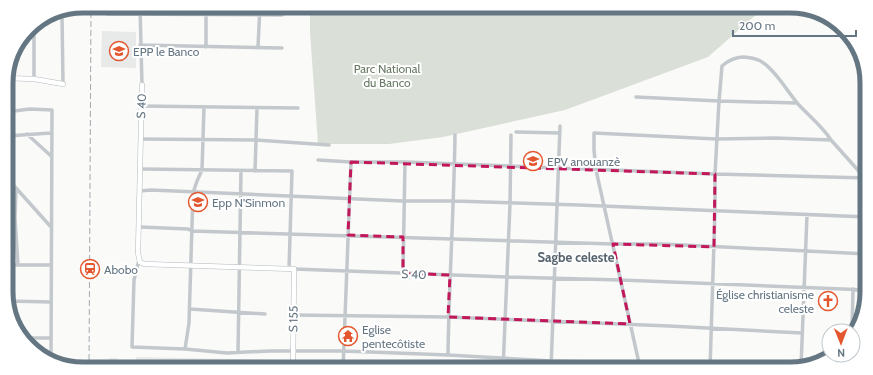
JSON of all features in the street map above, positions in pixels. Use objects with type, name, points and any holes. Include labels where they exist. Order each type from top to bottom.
[{"type":"street","points":[[140,13],[142,85]]},
{"type":"street","points":[[107,14],[140,13],[282,16]]},
{"type":"street","points":[[205,15],[206,47]]},
{"type":"street","points":[[13,78],[34,79],[63,84],[62,16]]},
{"type":"street","points":[[258,47],[260,16]]},
{"type":"street","points":[[34,32],[34,79]]},
{"type":"street","points":[[140,45],[282,48]]},
{"type":"street","points":[[710,362],[716,139],[722,66],[730,60],[738,57],[753,58],[762,62],[782,83],[797,103],[860,171]]},
{"type":"street","name":"S 40","points":[[142,85],[139,260],[144,264],[191,267],[291,269],[507,278],[621,280],[712,285],[860,290]]},
{"type":"street","points":[[636,97],[797,103]]},
{"type":"street","points":[[141,106],[298,108]]},
{"type":"street","points":[[185,349],[189,330],[193,193],[202,170],[204,107]]},
{"type":"street","points":[[255,171],[257,108]]},
{"type":"street","points":[[13,111],[30,109],[52,110],[51,354]]},
{"type":"street","points":[[552,361],[560,126]]},
{"type":"street","points":[[516,132],[560,133]]},
{"type":"street","points":[[639,362],[596,170],[594,134],[596,132],[716,139],[775,138],[831,140]]},
{"type":"street","points":[[13,135],[51,133]]},
{"type":"street","points":[[27,134],[51,156]]},
{"type":"street","points":[[448,355],[448,317],[456,135]]},
{"type":"street","points":[[503,359],[506,319],[511,135]]},
{"type":"street","points":[[141,139],[256,140],[329,145]]},
{"type":"street","points":[[318,160],[860,178]]},
{"type":"street","points":[[343,362],[351,162]]},
{"type":"street","points":[[403,274],[405,162]]},
{"type":"street","points":[[141,169],[292,171],[289,234],[291,269]]},
{"type":"street","points":[[238,352],[242,170]]},
{"type":"street","points":[[13,185],[51,227]]},
{"type":"street","points":[[16,189],[15,218],[18,265]]},
{"type":"street","points":[[140,191],[151,190],[290,197],[715,210],[860,217]]},
{"type":"street","points":[[801,361],[807,214]]},
{"type":"street","points":[[140,227],[188,229],[192,231],[452,238],[860,254]]},
{"type":"street","points":[[139,260],[134,280],[132,347],[185,349],[227,353],[344,351],[601,362]]},
{"type":"street","points":[[13,265],[51,265]]},
{"type":"street","name":"S 155","points":[[291,269],[293,362]]},
{"type":"street","points":[[852,323],[853,289]]},
{"type":"street","points":[[14,301],[51,302]]},
{"type":"street","points":[[190,309],[265,314]]},
{"type":"street","points":[[293,315],[506,319],[802,333]]},
{"type":"street","points":[[30,338],[51,338]]},
{"type":"highlighted area","points":[[351,162],[715,174],[714,247],[613,244],[630,324],[448,317],[450,275],[403,273],[403,237],[348,235]]},
{"type":"shaded area","name":"EPP le Banco","points":[[102,31],[136,32],[136,68],[101,67]]},
{"type":"shaded area","points":[[136,357],[283,360],[283,362],[136,362]]},
{"type":"shaded area","points":[[109,358],[116,358],[120,362],[109,362]]},
{"type":"green space","name":"Parc National du Banco","points":[[310,13],[758,13],[708,57],[565,110],[443,137],[389,144],[318,144]]},
{"type":"railway","points":[[89,362],[91,13]]},
{"type":"place","name":"EPP le Banco","points":[[119,51]]},
{"type":"place","name":"EPV anouanzè","points":[[533,161]]},
{"type":"place","name":"Epp N'Sinmon","points":[[198,202]]},
{"type":"place","name":"Abobo","points":[[90,269]]},
{"type":"place","name":"Église christianisme celeste","points":[[828,301]]},
{"type":"place","name":"Eglise pentecôtiste","points":[[348,336]]},
{"type":"district","name":"Sagbe celeste","points":[[576,257]]}]
